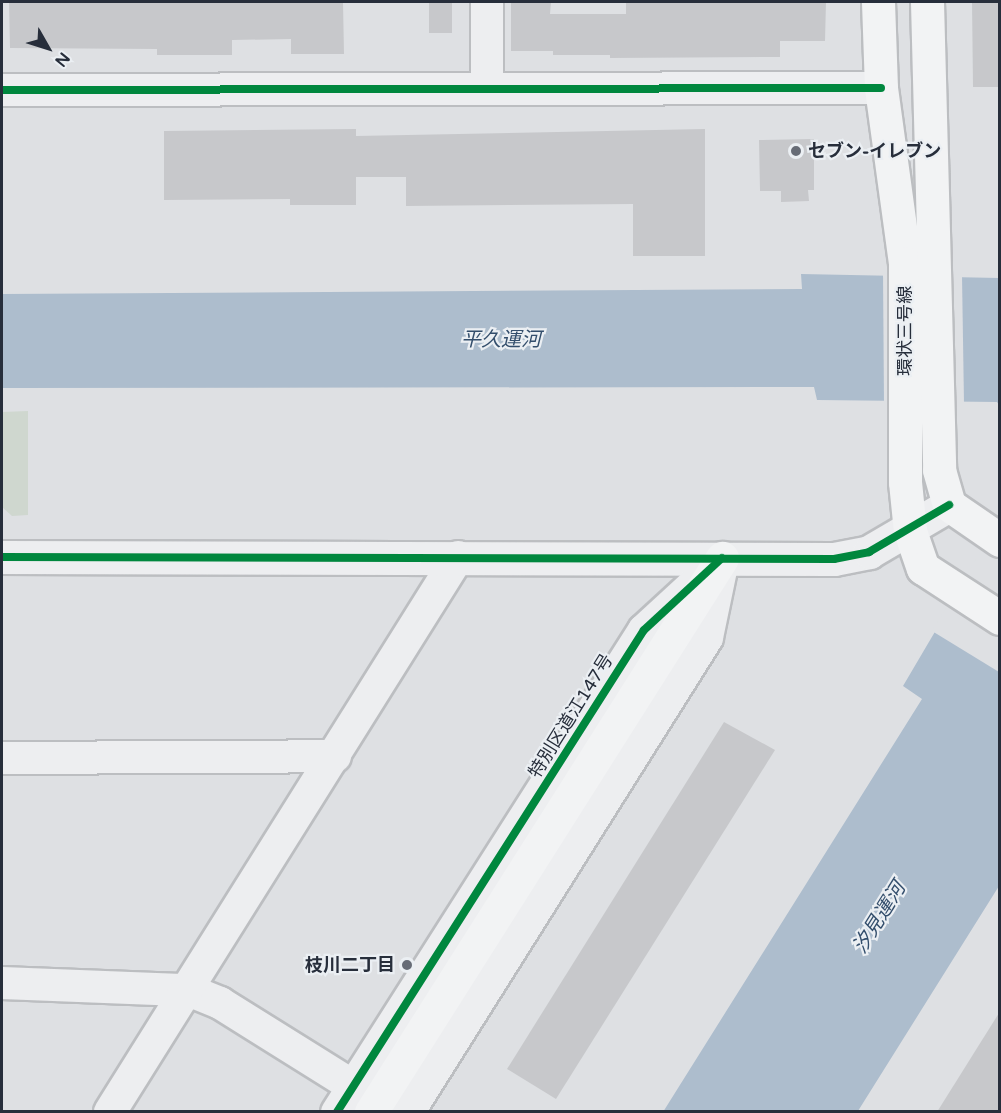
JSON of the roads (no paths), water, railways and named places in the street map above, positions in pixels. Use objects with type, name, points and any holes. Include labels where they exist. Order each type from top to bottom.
[{"type":"main road","name":"環状三号線","points":[[878,2],[881,88],[920,263]]},
{"type":"main road","name":"環状三号線","points":[[927,2],[920,263],[920,408],[910,531],[923,568],[999,618]]},
{"type":"main road","name":"環状三号線","points":[[920,408],[949,505]]},
{"type":"main road","points":[[949,505],[994,537]]},
{"type":"main road","points":[[354,1103],[619,718],[722,558]]},
{"type":"street","points":[[487,2],[487,89]]},
{"type":"street","points":[[2,90],[881,88]]},
{"type":"street","points":[[2,557],[834,559],[869,552],[910,531],[949,505]]},
{"type":"street","points":[[110,1112],[458,557]]},
{"type":"street","points":[[407,1112],[706,637],[722,558]]},
{"type":"street","name":"特別区道江147号","points":[[354,1103],[644,630],[722,558]]},
{"type":"street","points":[[2,758],[335,756]]},
{"type":"street","points":[[2,983],[188,990],[220,1003],[354,1103]]},
{"type":"water","name":"平久運河","points":[[801,274],[999,278],[999,405],[997,402],[817,400],[814,387],[2,388],[2,294],[802,289]]},
{"type":"water","name":"汐見運河","points":[[999,523],[999,886],[858,1111],[663,1112],[922,699],[903,686]]},
{"type":"place","name":"セブン-イレブン","points":[[796,151]]},
{"type":"place","name":"枝川二丁目","points":[[407,965]]}]
